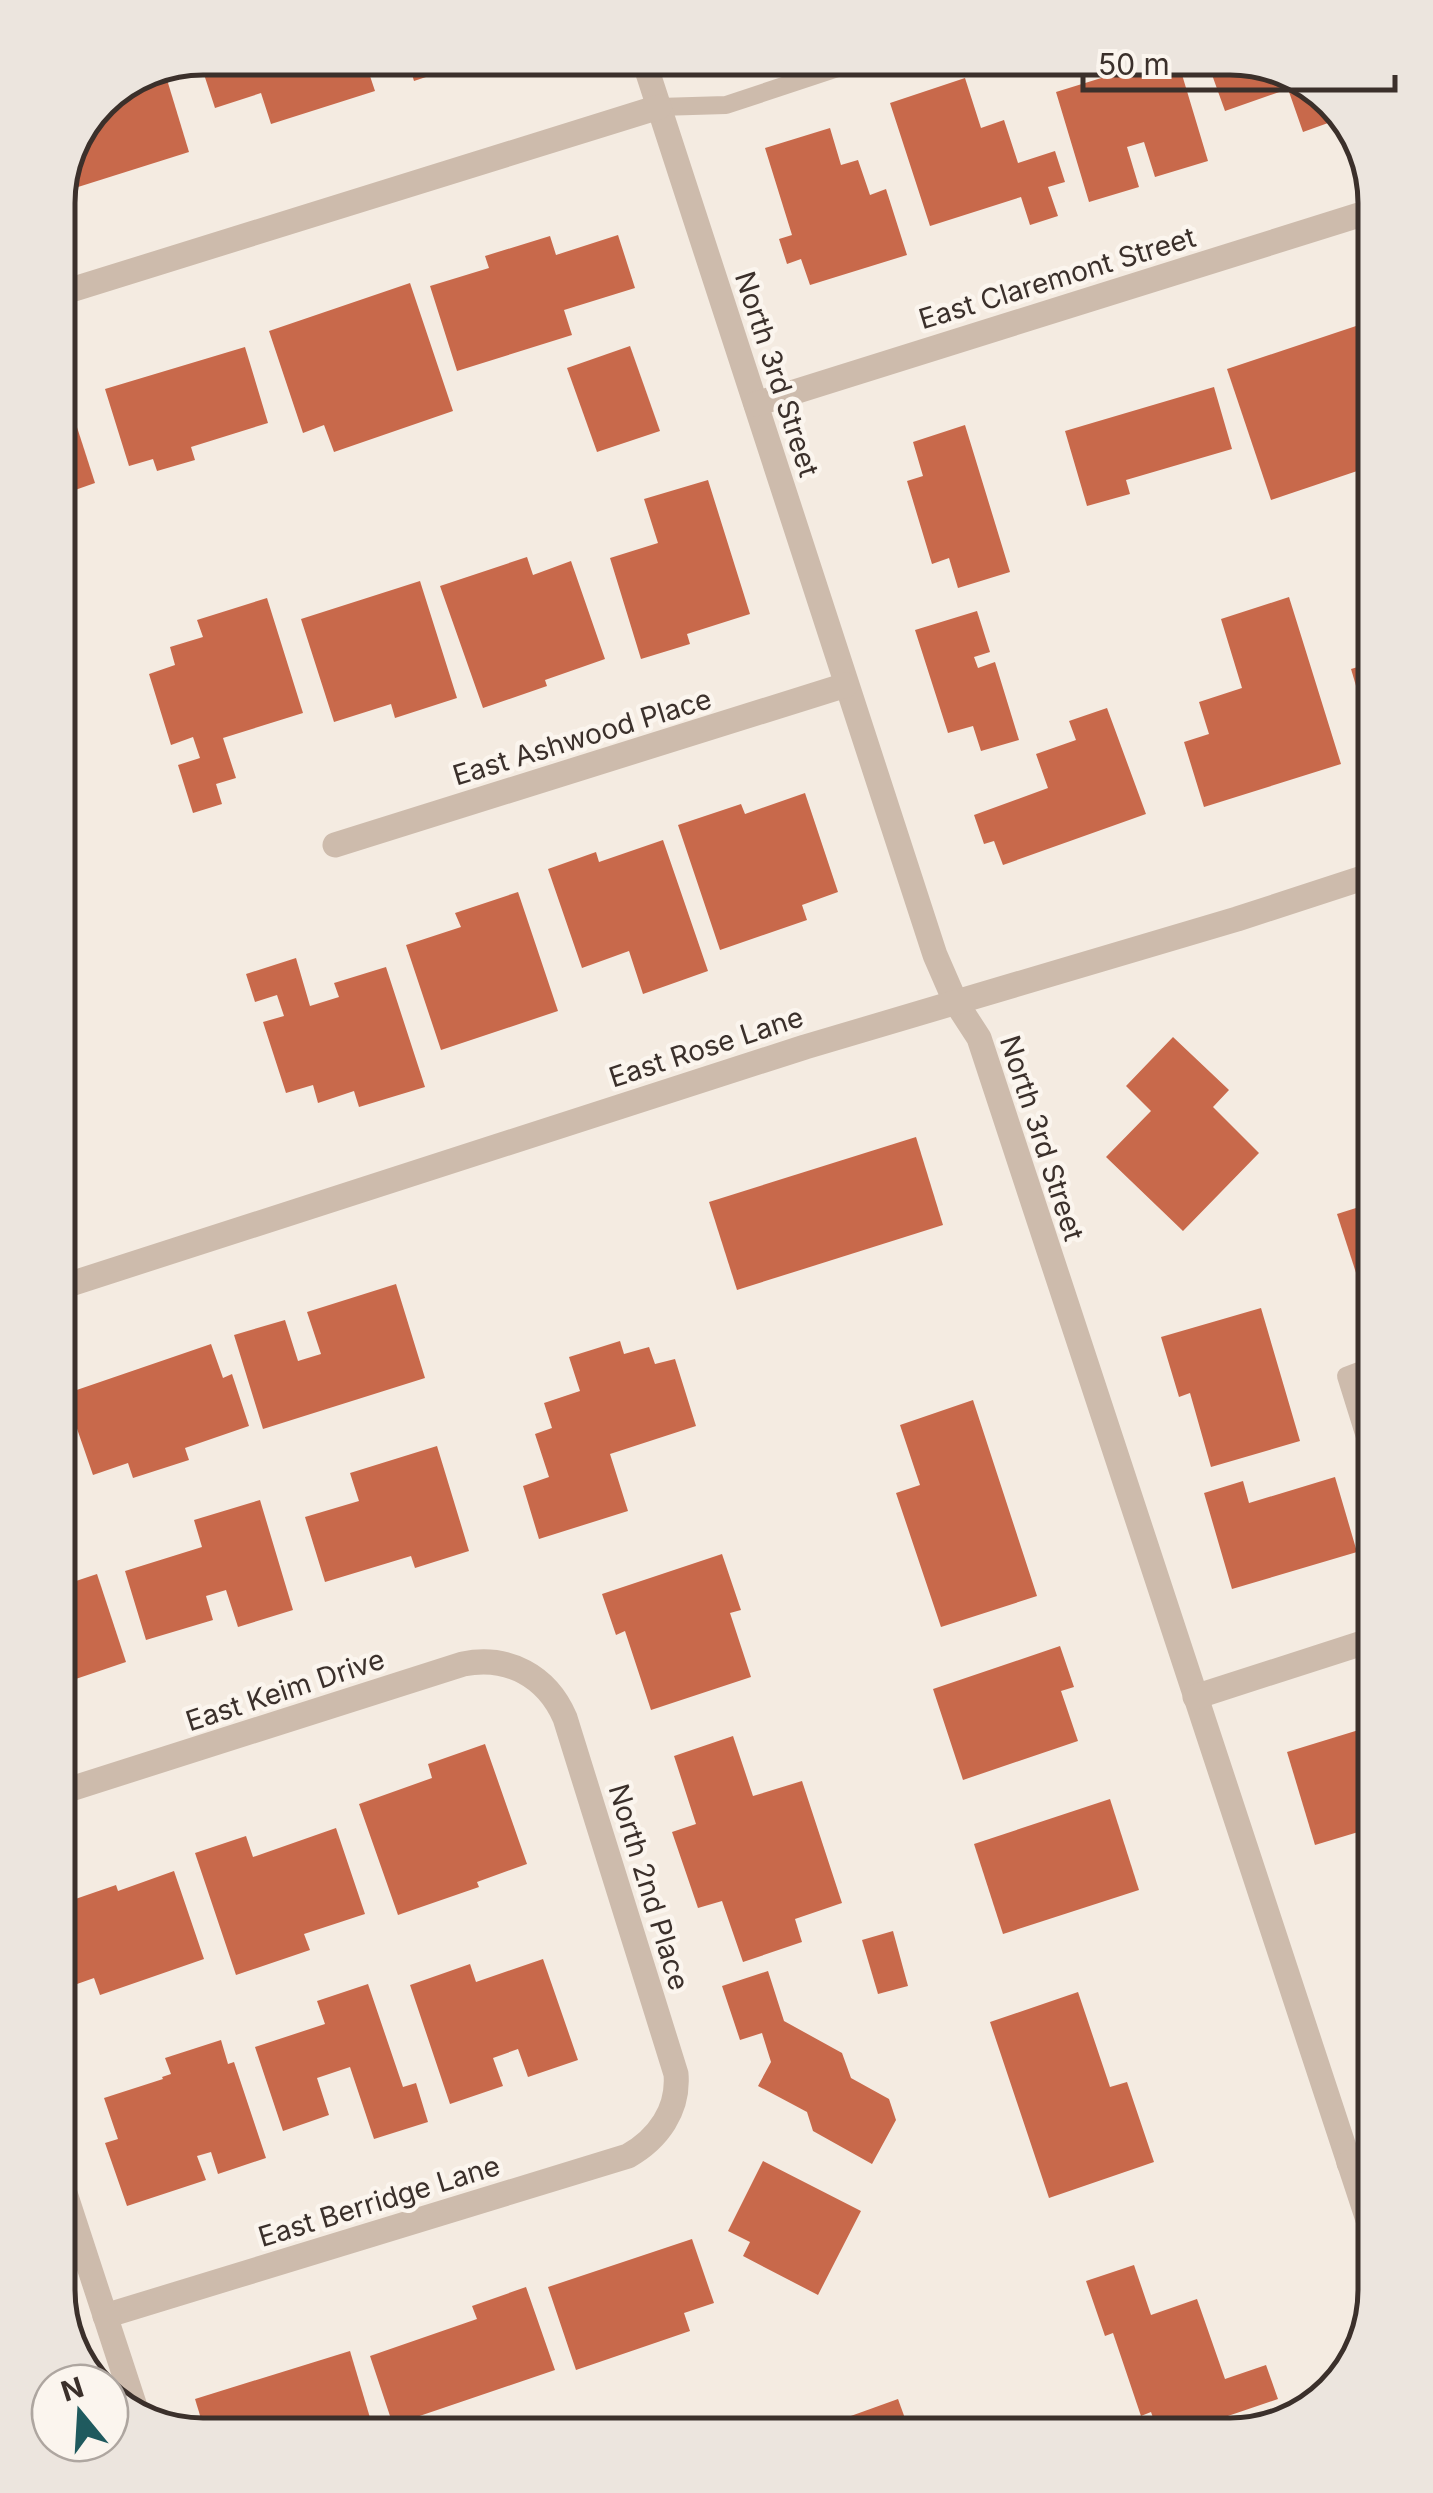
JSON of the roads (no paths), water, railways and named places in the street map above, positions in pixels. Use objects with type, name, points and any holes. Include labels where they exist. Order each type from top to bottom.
[{"type":"street","name":"North 3rd Street","points":[[649,75],[936,955],[955,1000],[979,1038],[1358,2189]]},
{"type":"street","points":[[75,289],[659,107]]},
{"type":"street","name":"East Claremont Street","points":[[756,404],[1358,216]]},
{"type":"street","name":"East Ashwood Place","points":[[335,846],[846,685]]},
{"type":"street","name":"East Rose Lane","points":[[75,1283],[955,1000],[1358,880]]},
{"type":"street","points":[[1195,1697],[1358,1645]]},
{"type":"street","name":"East Keim Drive","points":[[75,1787],[462,1664],[496,1662],[530,1674]]},
{"type":"street","name":"North 2nd Place","points":[[530,1674],[550,1692],[565,1718],[676,2074],[673,2105],[661,2128]]},
{"type":"street","name":"East Berridge Lane","points":[[105,2316],[620,2159],[641,2149],[661,2128]]},
{"type":"street","points":[[1349,2163],[1358,2160]]},
{"type":"street","points":[[75,2224],[131,2395]]},
{"type":"lane","points":[[659,107],[726,105],[817,75]]},
{"type":"lane","points":[[1358,1372],[1346,1376],[1358,1413]]}]
